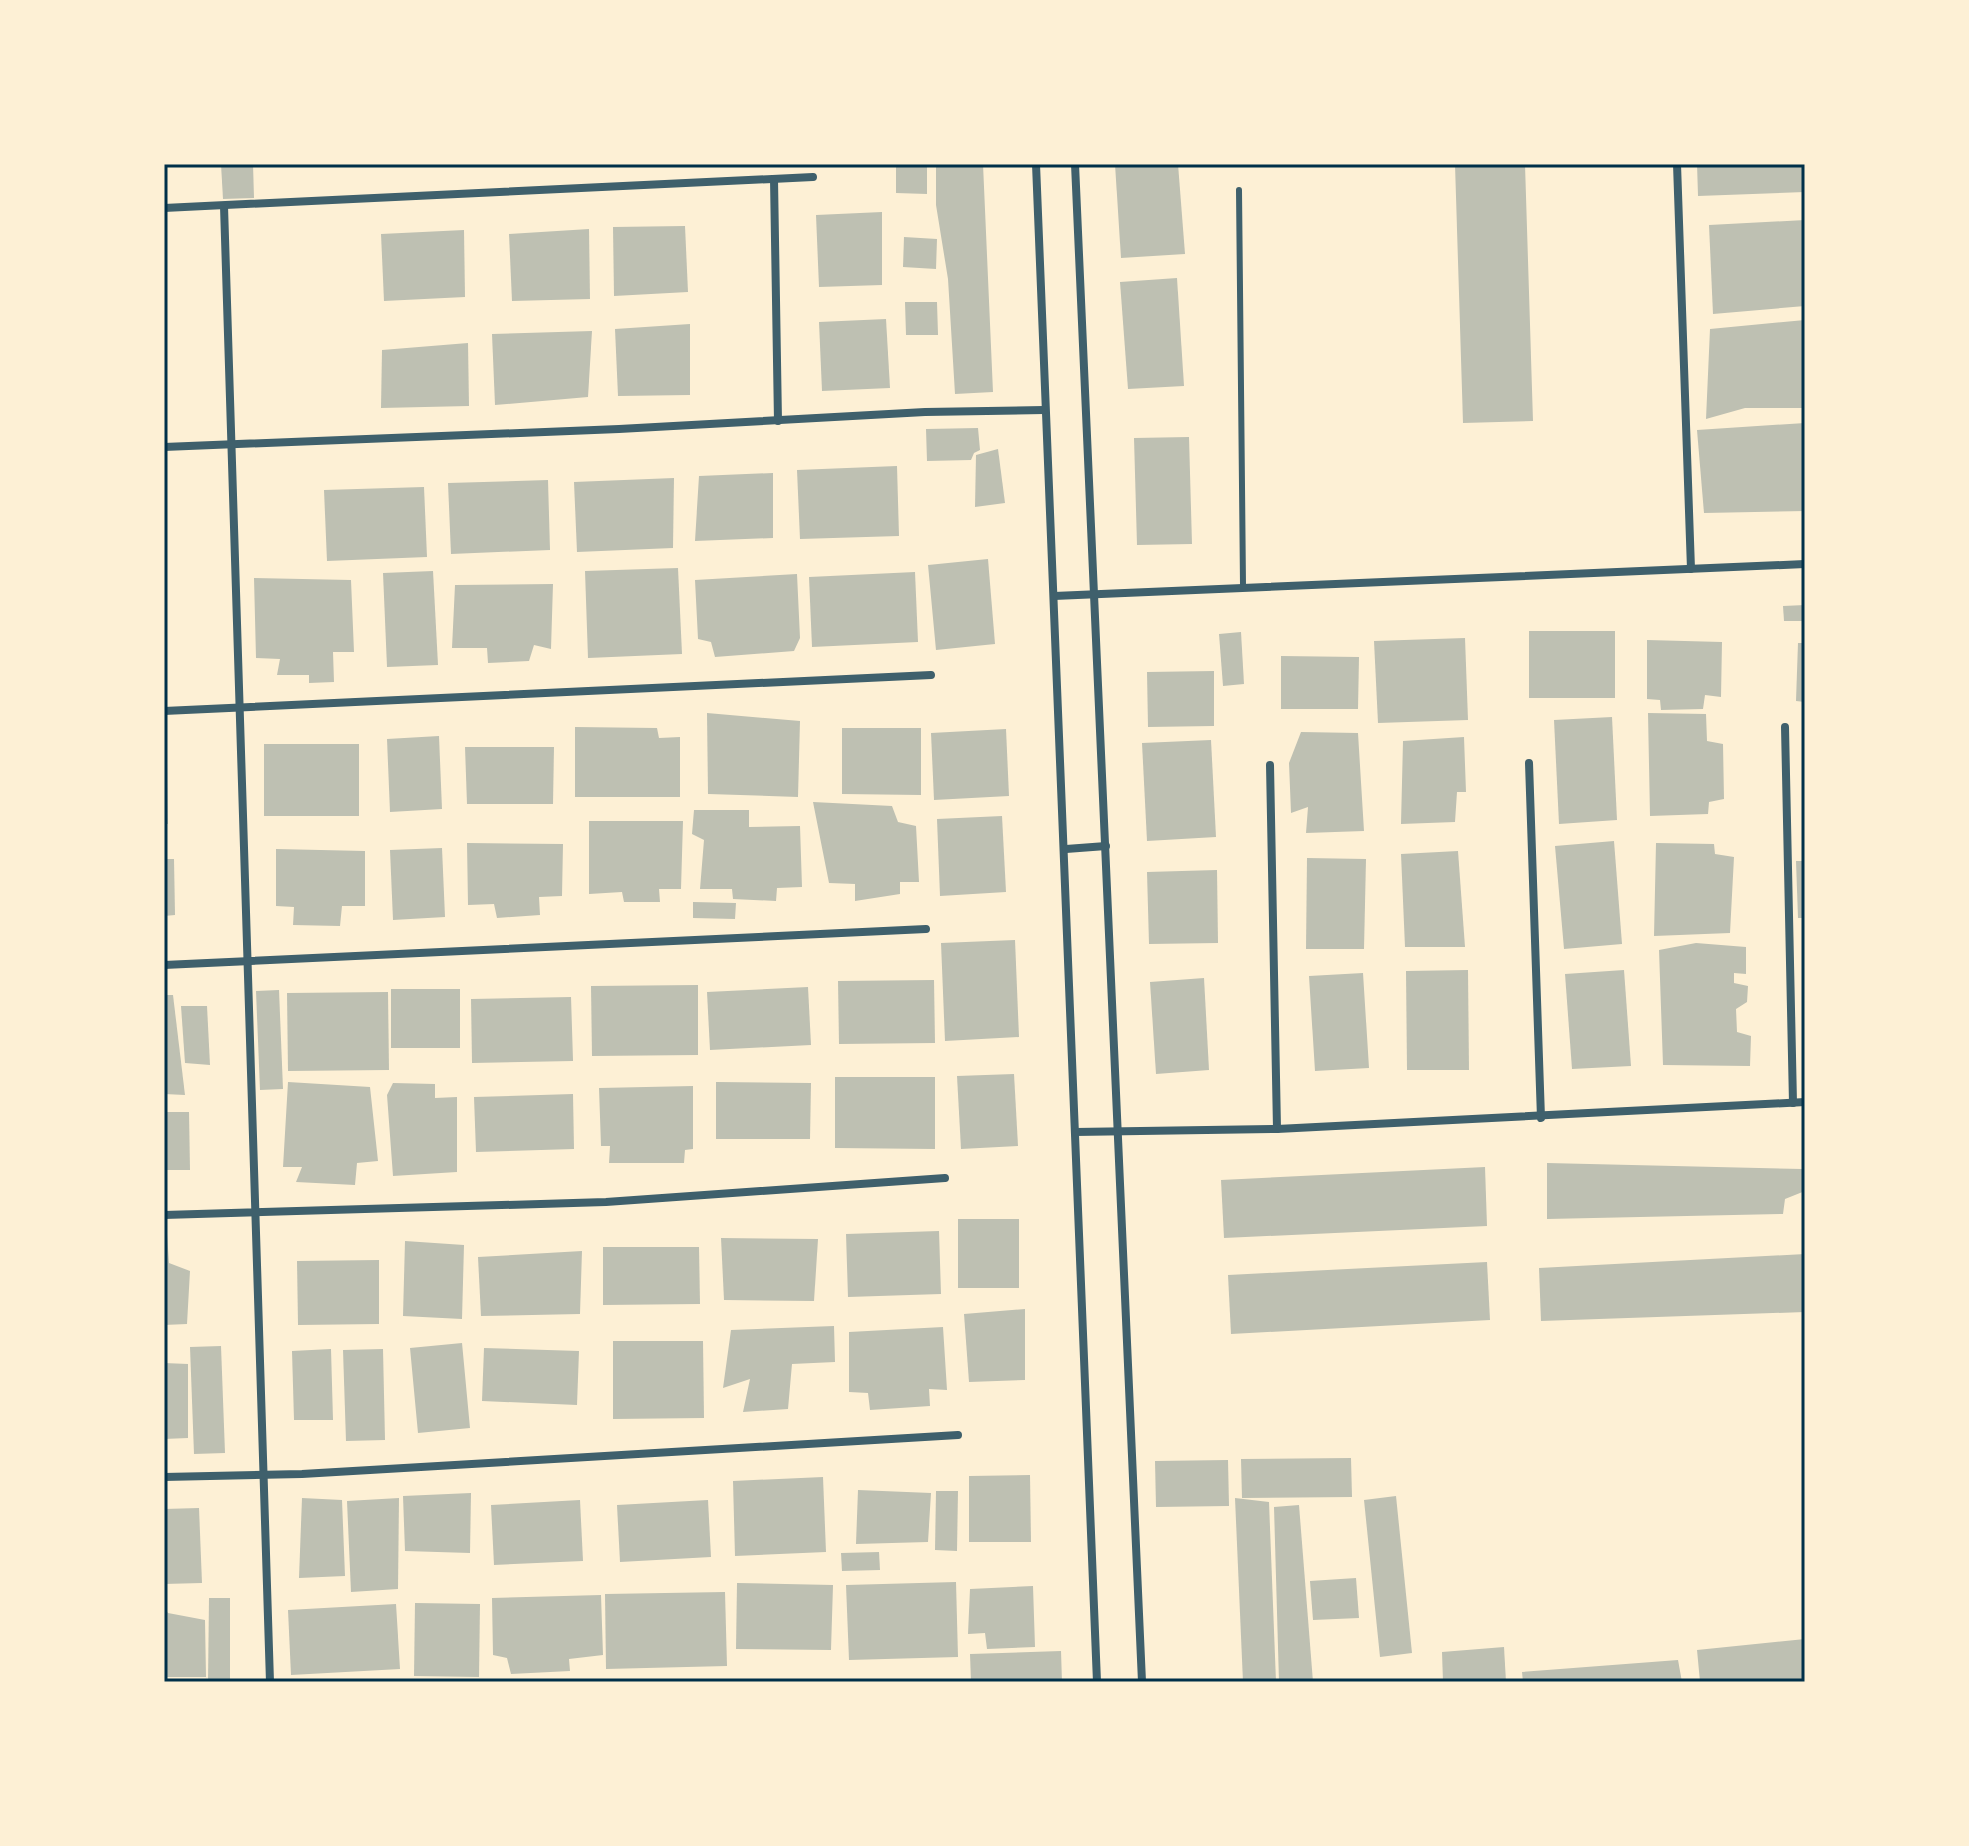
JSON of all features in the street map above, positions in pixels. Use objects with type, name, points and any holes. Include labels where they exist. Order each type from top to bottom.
[{"type":"street","points":[[1036,164],[1044,410],[1066,849],[1097,1682]]},
{"type":"street","points":[[1075,164],[1083,408],[1095,593],[1115,1132],[1142,1682]]},
{"type":"street","points":[[1677,164],[1691,569]]},
{"type":"street","points":[[164,208],[813,177]]},
{"type":"street","points":[[774,179],[778,421]]},
{"type":"street","points":[[224,206],[270,1682]]},
{"type":"street","points":[[164,447],[925,412],[1044,410]]},
{"type":"street","points":[[1054,596],[1243,585],[1805,564]]},
{"type":"street","points":[[164,711],[931,675]]},
{"type":"street","points":[[1785,727],[1793,1103]]},
{"type":"street","points":[[1529,763],[1541,1118]]},
{"type":"street","points":[[1270,765],[1277,1129]]},
{"type":"street","points":[[1066,849],[1106,846]]},
{"type":"street","points":[[164,965],[926,929]]},
{"type":"street","points":[[1075,1132],[1277,1129],[1541,1118],[1805,1102]]},
{"type":"street","points":[[164,1215],[606,1202],[945,1178]]},
{"type":"street","points":[[164,1477],[264,1475],[958,1435]]},
{"type":"lane","points":[[1239,190],[1243,585]]},
{"type":"building","points":[[221,164],[253,164],[254,198],[223,199]]},
{"type":"building","points":[[896,164],[927,164],[927,194],[896,193]]},
{"type":"building","points":[[936,164],[983,164],[993,392],[955,394],[948,279],[936,205]]},
{"type":"building","points":[[1115,164],[1178,164],[1185,254],[1121,258]]},
{"type":"building","points":[[1455,164],[1525,164],[1533,421],[1463,423]]},
{"type":"building","points":[[1697,164],[1805,164],[1805,192],[1698,196]]},
{"type":"building","points":[[882,212],[882,285],[819,287],[816,215]]},
{"type":"building","points":[[1805,220],[1805,306],[1713,314],[1709,225]]},
{"type":"building","points":[[685,226],[688,292],[614,296],[613,227]]},
{"type":"building","points":[[589,229],[590,299],[512,301],[509,234]]},
{"type":"building","points":[[464,230],[465,297],[384,301],[381,234]]},
{"type":"building","points":[[904,237],[937,239],[936,269],[903,267]]},
{"type":"building","points":[[1177,278],[1184,386],[1128,389],[1120,282]]},
{"type":"building","points":[[905,302],[937,302],[938,335],[906,335]]},
{"type":"building","points":[[886,319],[890,388],[822,391],[819,322]]},
{"type":"building","points":[[1805,320],[1805,408],[1745,408],[1706,419],[1710,329]]},
{"type":"building","points":[[690,324],[690,395],[618,396],[615,329]]},
{"type":"building","points":[[592,331],[588,397],[495,405],[492,334]]},
{"type":"building","points":[[468,343],[469,406],[381,408],[382,350]]},
{"type":"building","points":[[1805,423],[1805,511],[1704,513],[1697,430]]},
{"type":"building","points":[[978,428],[980,450],[974,453],[971,460],[927,461],[926,429]]},
{"type":"building","points":[[1189,437],[1192,544],[1137,545],[1134,438]]},
{"type":"building","points":[[998,449],[1005,503],[975,507],[976,455]]},
{"type":"building","points":[[897,466],[899,536],[800,539],[797,470]]},
{"type":"building","points":[[773,473],[773,538],[695,541],[699,476]]},
{"type":"building","points":[[674,478],[673,548],[577,552],[574,482]]},
{"type":"building","points":[[548,480],[550,550],[451,554],[448,483]]},
{"type":"building","points":[[424,487],[427,557],[327,561],[324,490]]},
{"type":"building","points":[[988,559],[995,644],[936,650],[928,565]]},
{"type":"building","points":[[678,568],[682,654],[588,658],[585,571]]},
{"type":"building","points":[[433,571],[438,665],[387,667],[383,573]]},
{"type":"building","points":[[915,572],[918,642],[812,647],[809,577]]},
{"type":"building","points":[[797,574],[800,638],[794,651],[715,657],[711,642],[698,639],[695,580]]},
{"type":"building","points":[[254,578],[351,580],[354,652],[333,652],[334,682],[309,683],[309,675],[277,675],[280,659],[256,658]]},
{"type":"building","points":[[553,584],[551,649],[534,645],[529,661],[488,663],[487,648],[452,648],[455,585]]},
{"type":"building","points":[[1805,605],[1805,621],[1784,621],[1783,606]]},
{"type":"building","points":[[1529,631],[1615,631],[1615,698],[1529,698]]},
{"type":"building","points":[[1241,632],[1244,684],[1223,686],[1219,634]]},
{"type":"building","points":[[1465,638],[1468,720],[1378,723],[1374,641]]},
{"type":"building","points":[[1647,640],[1722,642],[1721,697],[1705,695],[1703,709],[1661,710],[1660,700],[1647,699]]},
{"type":"building","points":[[1798,643],[1805,643],[1805,702],[1796,701]]},
{"type":"building","points":[[1281,656],[1359,657],[1358,709],[1281,709]]},
{"type":"building","points":[[1214,671],[1214,726],[1148,727],[1147,672]]},
{"type":"building","points":[[707,713],[800,721],[798,797],[708,794]]},
{"type":"building","points":[[1648,713],[1706,714],[1707,741],[1723,744],[1724,799],[1709,802],[1708,814],[1650,816]]},
{"type":"building","points":[[1612,717],[1617,820],[1559,824],[1554,720]]},
{"type":"building","points":[[575,727],[657,728],[659,738],[680,737],[680,797],[575,797]]},
{"type":"building","points":[[842,728],[921,728],[921,795],[842,794]]},
{"type":"building","points":[[1006,729],[1009,796],[934,800],[931,733]]},
{"type":"building","points":[[1301,732],[1358,733],[1364,831],[1306,833],[1308,807],[1291,813],[1289,763]]},
{"type":"building","points":[[439,736],[442,809],[390,812],[387,739]]},
{"type":"building","points":[[1464,737],[1466,792],[1457,792],[1455,822],[1401,824],[1403,741]]},
{"type":"building","points":[[1211,740],[1216,837],[1147,841],[1142,743]]},
{"type":"building","points":[[264,744],[359,744],[359,816],[264,816]]},
{"type":"building","points":[[465,747],[554,747],[553,804],[467,804]]},
{"type":"building","points":[[164,763],[167,763],[168,824],[164,824]]},
{"type":"building","points":[[813,802],[892,806],[898,822],[916,826],[919,882],[900,882],[900,894],[855,901],[855,884],[829,883]]},
{"type":"building","points":[[694,810],[749,810],[749,827],[800,826],[802,887],[777,888],[776,901],[733,899],[732,889],[700,889],[704,840],[692,834]]},
{"type":"building","points":[[1002,816],[1006,892],[940,896],[937,819]]},
{"type":"building","points":[[589,821],[683,821],[681,889],[659,889],[660,902],[624,902],[622,892],[589,894]]},
{"type":"building","points":[[1614,841],[1622,944],[1564,949],[1555,846]]},
{"type":"building","points":[[467,843],[563,844],[562,896],[539,897],[540,915],[497,918],[494,904],[468,905]]},
{"type":"building","points":[[1656,843],[1714,844],[1715,854],[1734,857],[1730,933],[1654,936]]},
{"type":"building","points":[[442,848],[445,917],[393,920],[390,850]]},
{"type":"building","points":[[276,849],[365,851],[365,906],[342,906],[340,926],[293,925],[294,907],[276,906]]},
{"type":"building","points":[[1458,851],[1465,947],[1405,947],[1401,854]]},
{"type":"building","points":[[1307,858],[1366,859],[1364,949],[1306,949]]},
{"type":"building","points":[[164,859],[174,859],[175,915],[164,916]]},
{"type":"building","points":[[1796,861],[1805,861],[1805,918],[1798,918]]},
{"type":"building","points":[[1217,870],[1218,943],[1149,944],[1147,872]]},
{"type":"building","points":[[693,902],[736,903],[735,919],[693,918]]},
{"type":"building","points":[[1015,940],[1019,1037],[945,1041],[941,943]]},
{"type":"building","points":[[1696,943],[1746,947],[1746,974],[1734,973],[1734,983],[1748,986],[1747,1002],[1736,1009],[1737,1032],[1751,1036],[1750,1066],[1663,1065],[1659,950]]},
{"type":"building","points":[[1468,970],[1469,1070],[1407,1070],[1406,971]]},
{"type":"building","points":[[1624,970],[1631,1066],[1572,1069],[1565,974]]},
{"type":"building","points":[[1363,973],[1369,1068],[1315,1071],[1309,976]]},
{"type":"building","points":[[1204,978],[1209,1070],[1156,1074],[1150,982]]},
{"type":"building","points":[[934,980],[935,1043],[839,1044],[838,981]]},
{"type":"building","points":[[698,985],[698,1055],[592,1056],[591,986]]},
{"type":"building","points":[[808,987],[811,1045],[710,1050],[707,992]]},
{"type":"building","points":[[391,989],[460,989],[460,1048],[391,1048]]},
{"type":"building","points":[[279,990],[283,1089],[260,1090],[256,991]]},
{"type":"building","points":[[388,992],[389,1070],[288,1071],[287,993]]},
{"type":"building","points":[[164,995],[173,995],[185,1095],[164,1094]]},
{"type":"building","points":[[571,997],[573,1061],[472,1063],[471,999]]},
{"type":"building","points":[[181,1006],[207,1006],[210,1065],[185,1063]]},
{"type":"building","points":[[1014,1074],[1018,1146],[961,1149],[957,1076]]},
{"type":"building","points":[[835,1077],[935,1077],[935,1149],[835,1148]]},
{"type":"building","points":[[288,1082],[370,1087],[378,1161],[357,1163],[355,1185],[296,1182],[302,1167],[283,1167]]},
{"type":"building","points":[[716,1082],[811,1083],[810,1139],[716,1139]]},
{"type":"building","points":[[393,1083],[435,1084],[435,1098],[457,1097],[457,1172],[393,1176],[387,1095]]},
{"type":"building","points":[[693,1086],[693,1149],[685,1150],[684,1163],[609,1163],[610,1146],[601,1146],[599,1088]]},
{"type":"building","points":[[573,1094],[574,1149],[476,1152],[474,1097]]},
{"type":"building","points":[[164,1112],[189,1112],[190,1170],[164,1170]]},
{"type":"building","points":[[1547,1163],[1802,1169],[1805,1191],[1785,1199],[1783,1214],[1547,1219]]},
{"type":"building","points":[[1485,1167],[1487,1226],[1224,1238],[1221,1180]]},
{"type":"building","points":[[958,1219],[1019,1219],[1019,1288],[958,1288]]},
{"type":"building","points":[[939,1231],[941,1294],[848,1297],[846,1234]]},
{"type":"building","points":[[167,1234],[169,1263],[190,1271],[187,1324],[164,1325],[164,1235]]},
{"type":"building","points":[[721,1238],[818,1239],[814,1301],[724,1300]]},
{"type":"building","points":[[405,1241],[464,1245],[462,1319],[403,1316]]},
{"type":"building","points":[[603,1247],[699,1247],[700,1304],[603,1305]]},
{"type":"building","points":[[582,1251],[580,1314],[481,1316],[478,1257]]},
{"type":"building","points":[[1805,1254],[1805,1312],[1541,1321],[1539,1268]]},
{"type":"building","points":[[379,1260],[379,1324],[298,1325],[297,1261]]},
{"type":"building","points":[[1487,1262],[1490,1320],[1231,1334],[1228,1275]]},
{"type":"building","points":[[1025,1309],[1025,1380],[969,1382],[964,1314]]},
{"type":"building","points":[[834,1326],[835,1362],[792,1364],[788,1409],[743,1412],[750,1379],[723,1388],[731,1330]]},
{"type":"building","points":[[943,1327],[947,1390],[929,1389],[930,1406],[870,1410],[868,1393],[849,1392],[849,1332]]},
{"type":"building","points":[[613,1341],[703,1341],[704,1418],[613,1419]]},
{"type":"building","points":[[462,1343],[470,1428],[418,1433],[410,1348]]},
{"type":"building","points":[[221,1346],[225,1453],[194,1454],[190,1347]]},
{"type":"building","points":[[484,1348],[579,1351],[577,1405],[482,1401]]},
{"type":"building","points":[[331,1349],[333,1420],[294,1420],[292,1351]]},
{"type":"building","points":[[383,1349],[385,1440],[346,1441],[343,1350]]},
{"type":"building","points":[[164,1363],[188,1364],[188,1438],[164,1439]]},
{"type":"building","points":[[1351,1458],[1352,1497],[1242,1498],[1241,1459]]},
{"type":"building","points":[[1228,1460],[1229,1506],[1156,1507],[1155,1461]]},
{"type":"building","points":[[1030,1475],[1031,1542],[969,1542],[969,1476]]},
{"type":"building","points":[[823,1477],[826,1552],[735,1556],[733,1481]]},
{"type":"building","points":[[858,1490],[931,1493],[928,1542],[856,1544]]},
{"type":"building","points":[[936,1491],[958,1491],[957,1551],[935,1550]]},
{"type":"building","points":[[471,1493],[470,1553],[405,1551],[403,1496]]},
{"type":"building","points":[[1396,1496],[1412,1653],[1380,1657],[1364,1500]]},
{"type":"building","points":[[302,1498],[342,1500],[345,1576],[299,1578]]},
{"type":"building","points":[[399,1498],[398,1589],[351,1592],[347,1501]]},
{"type":"building","points":[[1235,1498],[1269,1502],[1276,1682],[1243,1682]]},
{"type":"building","points":[[580,1500],[583,1561],[494,1565],[491,1505]]},
{"type":"building","points":[[708,1500],[711,1557],[620,1562],[617,1505]]},
{"type":"building","points":[[1299,1505],[1313,1682],[1279,1682],[1274,1507]]},
{"type":"building","points":[[199,1508],[202,1583],[164,1584],[164,1509]]},
{"type":"building","points":[[879,1552],[880,1570],[842,1571],[841,1553]]},
{"type":"building","points":[[1356,1578],[1359,1618],[1313,1620],[1310,1581]]},
{"type":"building","points":[[956,1582],[958,1657],[849,1660],[846,1585]]},
{"type":"building","points":[[737,1583],[833,1585],[831,1650],[736,1649]]},
{"type":"building","points":[[1033,1586],[1035,1647],[987,1649],[985,1633],[968,1634],[970,1589]]},
{"type":"building","points":[[725,1592],[727,1666],[606,1669],[605,1594]]},
{"type":"building","points":[[601,1595],[603,1655],[569,1659],[570,1671],[511,1674],[507,1658],[493,1655],[492,1598]]},
{"type":"building","points":[[209,1598],[230,1598],[230,1682],[208,1682]]},
{"type":"building","points":[[415,1603],[480,1604],[479,1677],[414,1676]]},
{"type":"building","points":[[396,1604],[400,1669],[291,1675],[288,1610]]},
{"type":"building","points":[[164,1607],[168,1613],[205,1620],[206,1677],[164,1677]]},
{"type":"building","points":[[1805,1639],[1805,1682],[1700,1682],[1697,1650]]},
{"type":"building","points":[[1504,1647],[1506,1682],[1443,1682],[1442,1652]]},
{"type":"building","points":[[1061,1651],[1062,1682],[971,1682],[970,1654]]},
{"type":"building","points":[[1678,1660],[1682,1682],[1523,1682],[1522,1672]]}]
